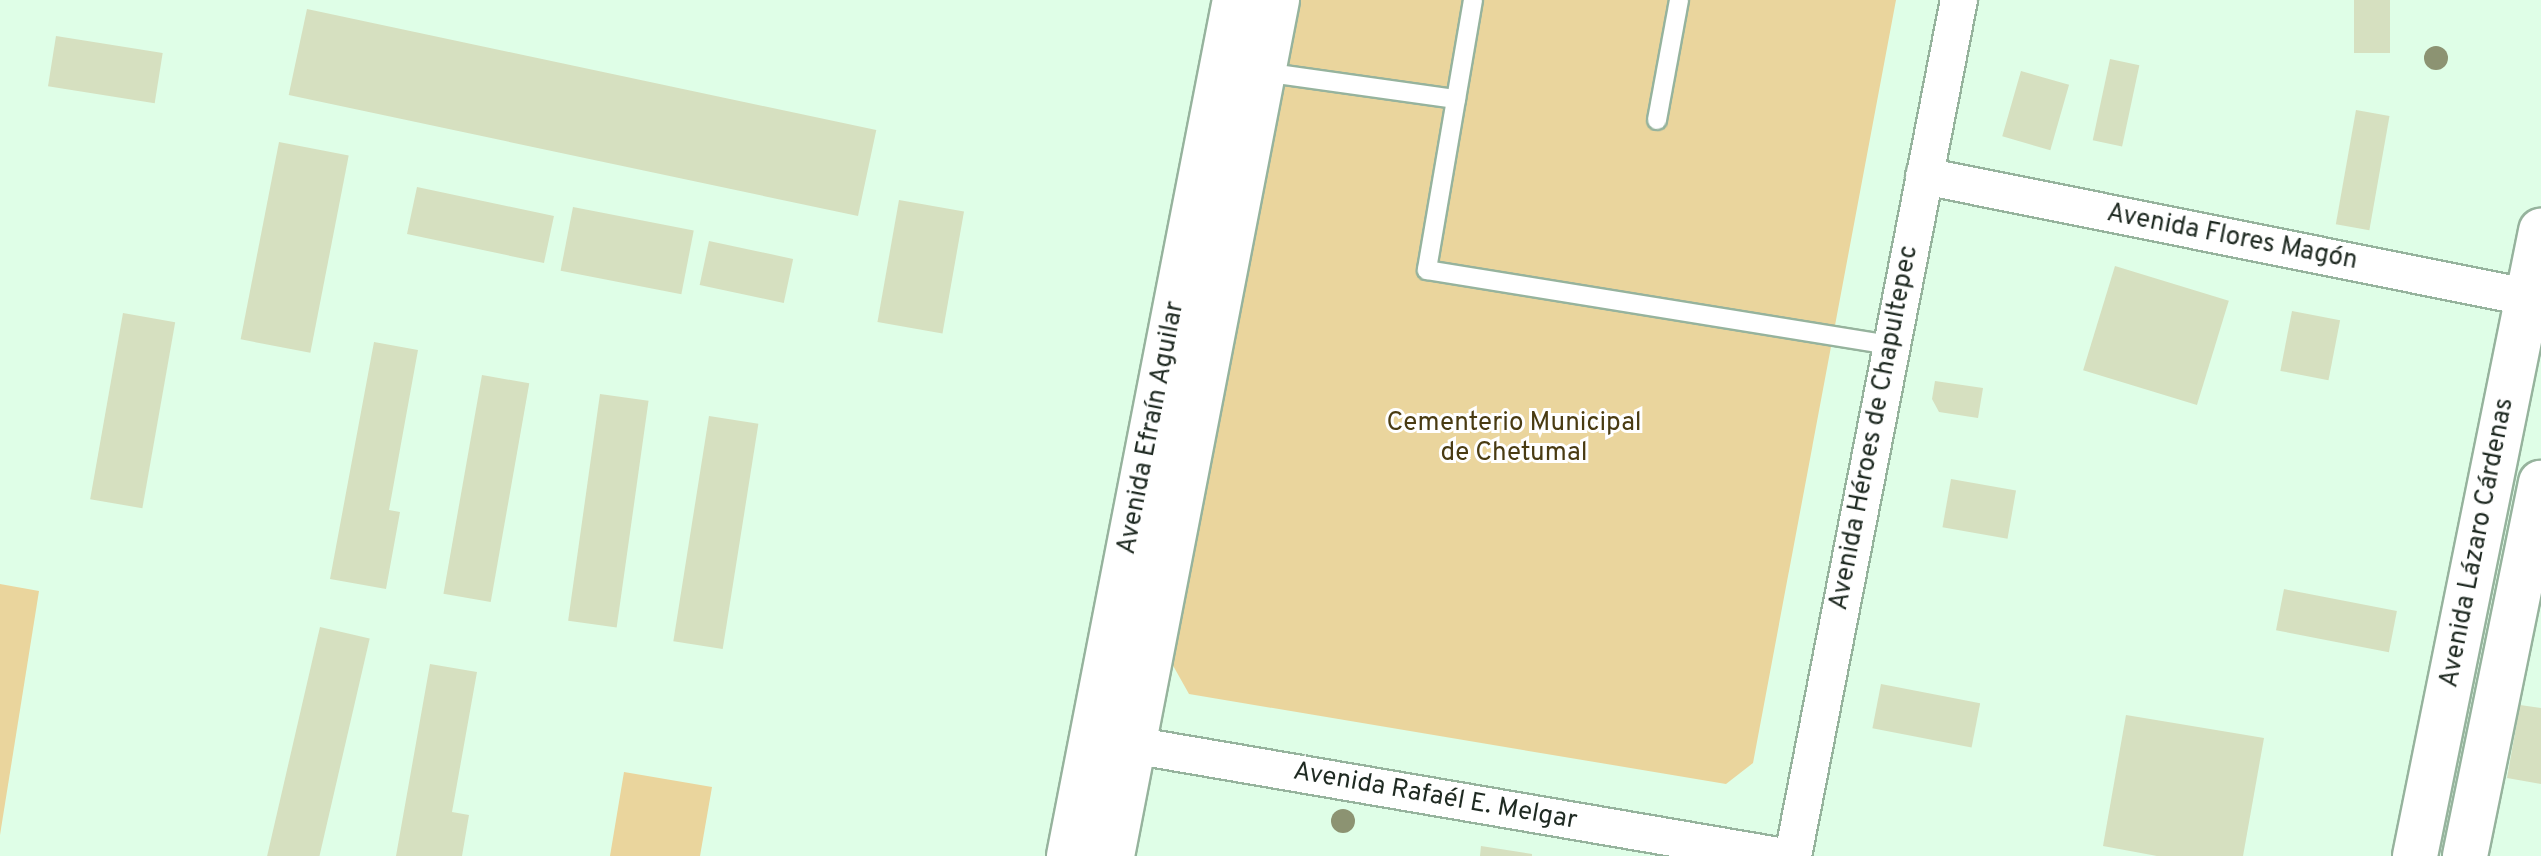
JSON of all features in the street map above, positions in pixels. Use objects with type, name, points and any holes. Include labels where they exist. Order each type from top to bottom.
[{"type":"main road","name":"Avenida Efraín Aguilar","points":[[1112,856],[1112,742],[1235,0]]},
{"type":"main road","name":"Avenida Efraín Aguilar","points":[[1069,856],[1112,742],[1277,0]]},
{"type":"main road","name":"Avenida Lázaro Cárdenas","points":[[2415,856],[2534,298],[2541,231]]},
{"type":"main road","name":"Avenida Lázaro Cárdenas","points":[[2465,856],[2541,483]]},
{"type":"street","name":"Avenida Héroes de Chapultepec","points":[[1793,856],[1959,0]]},
{"type":"street","name":"Avenida Flores Magón","points":[[1924,176],[2534,298]]},
{"type":"street","name":"Avenida Rafaél E. Melgar","points":[[1112,742],[1778,856]]},
{"type":"lane","points":[[1473,0],[1427,270],[1891,345]]},
{"type":"lane","points":[[1657,120],[1679,0]]},
{"type":"lane","points":[[1263,72],[1456,99]]},
{"type":"green space","name":"Cementerio Municipal de Chetumal","points":[[1298,0],[1896,0],[1753,763],[1726,784],[1189,694],[1171,662]]},
{"type":"green space","points":[[0,584],[39,591],[0,835]]},
{"type":"green space","points":[[624,772],[712,787],[700,856],[610,856]]},
{"type":"building","points":[[2354,0],[2390,0],[2390,53],[2354,53]]},
{"type":"building","points":[[307,9],[876,130],[858,216],[289,95]]},
{"type":"building","points":[[56,36],[163,53],[155,103],[48,86]]},
{"type":"building","points":[[2110,59],[2139,65],[2122,146],[2093,140]]},
{"type":"building","points":[[2021,71],[2069,85],[2050,150],[2002,136]]},
{"type":"building","points":[[2356,110],[2389,116],[2369,230],[2336,224]]},
{"type":"building","points":[[279,142],[349,156],[310,353],[241,339]]},
{"type":"building","points":[[417,187],[554,216],[544,263],[407,234]]},
{"type":"building","points":[[899,200],[964,211],[942,334],[877,322]]},
{"type":"building","points":[[573,207],[694,230],[681,294],[561,271]]},
{"type":"building","points":[[709,241],[793,259],[784,303],[700,285]]},
{"type":"building","points":[[2115,266],[2229,301],[2197,405],[2083,370]]},
{"type":"building","points":[[2292,311],[2340,320],[2328,380],[2280,371]]},
{"type":"building","points":[[123,313],[175,322],[142,508],[90,499]]},
{"type":"building","points":[[374,342],[418,350],[389,510],[400,512],[386,589],[330,579]]},
{"type":"building","points":[[482,375],[529,383],[491,602],[443,594]]},
{"type":"building","points":[[1935,381],[1983,388],[1978,418],[1939,412],[1932,399]]},
{"type":"building","points":[[600,394],[649,401],[617,628],[568,621]]},
{"type":"building","points":[[709,416],[758,424],[723,649],[673,641]]},
{"type":"building","points":[[1951,479],[2016,490],[2007,539],[1942,527]]},
{"type":"building","points":[[2284,589],[2397,611],[2389,652],[2276,630]]},
{"type":"building","points":[[320,627],[370,638],[319,856],[267,856]]},
{"type":"building","points":[[430,664],[477,672],[452,812],[469,815],[462,856],[396,856]]},
{"type":"building","points":[[1881,684],[1980,703],[1972,747],[1872,728]]},
{"type":"building","points":[[2520,705],[2541,708],[2541,784],[2507,778]]},
{"type":"building","points":[[2126,715],[2264,738],[2243,856],[2157,856],[2103,846]]},
{"type":"building","points":[[1481,846],[1532,854],[1532,856],[1480,856]]}]
